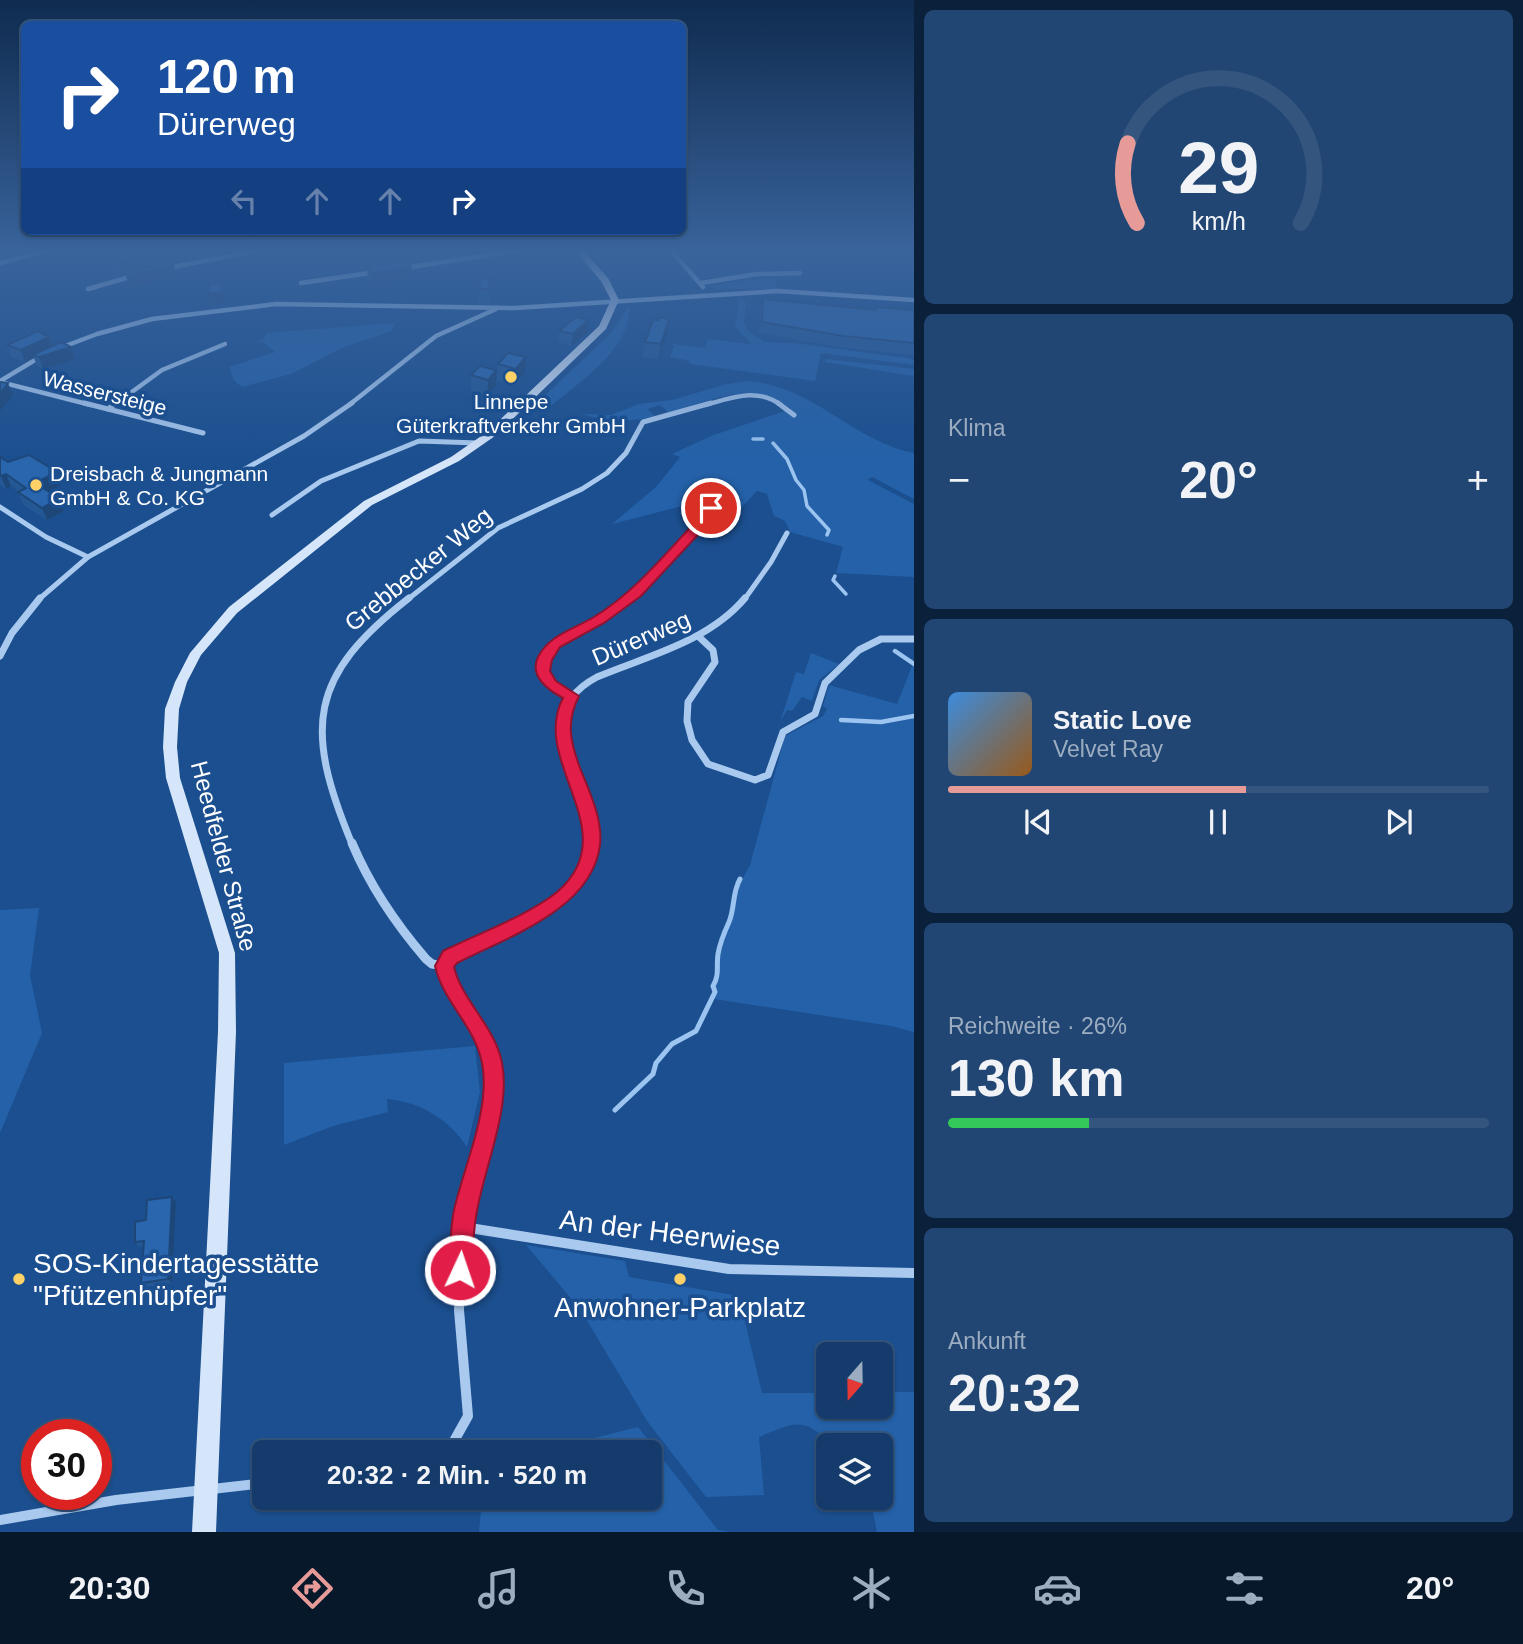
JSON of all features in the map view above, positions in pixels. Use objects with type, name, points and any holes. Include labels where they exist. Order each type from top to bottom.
[{"type":"main road","name":"Heedfelder Straße","points":[[204,1532],[227,1032],[227,953],[173,778],[170,747],[172,709],[181,682],[196,653],[221,622],[256,590],[368,503],[455,459],[478,443],[603,327],[606,319]]},
{"type":"street","points":[[0,381],[33,361],[89,337],[159,319]]},
{"type":"street","points":[[0,656],[12,633],[37,601],[88,557],[304,436],[365,394],[436,336],[476,319]]},
{"type":"street","points":[[108,409],[162,370],[225,344]]},
{"type":"street","name":"Wassersteige","points":[[0,381],[203,433]]},
{"type":"street","name":"Grebbecker Weg","points":[[445,966],[432,964],[426,959],[388,913],[357,862],[343,822],[329,771],[321,727],[328,691],[343,659],[367,635],[488,535],[514,519],[579,490],[607,473],[625,454],[643,422],[744,394],[770,397],[794,415]]},
{"type":"street","points":[[272,515],[321,481],[419,442],[478,443]]},
{"type":"street","points":[[0,507],[46,537],[88,557]]},
{"type":"street","points":[[455,1440],[464,1427],[469,1411],[459,1310],[463,1227],[490,1113],[494,1077],[492,1061],[481,1031],[448,981],[445,966],[450,957],[460,951],[549,907],[565,896],[583,871],[592,845],[589,814],[562,739],[562,713],[571,696],[551,684],[543,665],[548,651],[555,644],[621,606],[636,593],[705,520],[711,508]]},
{"type":"street","name":"Dürerweg","points":[[571,696],[587,682],[698,636],[729,615],[749,596],[767,572],[787,533]]},
{"type":"street","points":[[698,636],[713,650],[715,663],[689,697],[686,710],[690,733],[708,764],[755,780],[768,775],[783,732],[815,714],[825,683],[859,650],[881,639],[914,639]]},
{"type":"street","name":"An der Heerwiese","points":[[463,1227],[729,1269],[914,1273]]},
{"type":"street","points":[[0,1520],[206,1488],[252,1484]]},
{"type":"shaded area","points":[[620,319],[628,319],[614,349],[589,375],[550,407],[538,402],[612,332]]},
{"type":"shaded area","points":[[736,319],[744,319],[748,331],[764,342],[794,343],[907,358],[914,360],[914,365],[821,353],[815,381],[690,364],[690,361],[670,357],[674,346],[671,344],[705,348],[708,339],[751,344],[735,326]]},
{"type":"shaded area","points":[[395,323],[392,331],[344,347],[291,374],[242,387],[234,381],[229,367],[275,352],[263,342],[252,343],[263,340],[267,333]]},
{"type":"shaded area","points":[[826,359],[914,369],[914,376],[825,362]]},
{"type":"shaded area","points":[[749,381],[772,385],[793,393],[871,437],[914,453],[914,499],[872,477],[868,480],[914,504],[914,577],[836,573],[843,547],[790,532],[785,521],[774,516],[767,494],[757,491],[740,509],[699,494],[690,504],[612,524],[656,487],[680,457],[672,454],[711,436],[791,409],[777,400],[747,393],[715,398],[669,413],[660,405],[647,409],[655,416],[636,420],[609,420],[581,414],[611,415],[639,404],[672,400],[727,384]]},
{"type":"shaded area","points":[[811,653],[839,664],[819,680],[812,701],[802,697],[792,711],[787,710],[780,722],[796,672],[804,674]]},
{"type":"shaded area","points":[[914,661],[914,1032],[891,1026],[714,999],[714,986],[720,976],[718,958],[725,930],[730,922],[734,895],[750,865],[785,736],[823,716],[827,709],[823,706],[829,685],[897,704]]},
{"type":"shaded area","points":[[39,908],[30,975],[42,1033],[0,1133],[0,910]]},
{"type":"shaded area","points":[[475,1046],[480,1092],[467,1147],[452,1128],[433,1114],[411,1104],[387,1099],[388,1112],[333,1126],[284,1145],[284,1063]]},
{"type":"shaded area","points":[[526,1245],[625,1261],[629,1277],[739,1296],[762,1393],[816,1393],[816,1419],[893,1419],[893,1392],[914,1392],[914,1532],[877,1532],[872,1510],[893,1510],[893,1433],[818,1433],[806,1426],[790,1425],[759,1437],[764,1495],[706,1497],[647,1421],[580,1309]]},
{"type":"shaded area","points":[[638,1427],[648,1440],[587,1440]]},
{"type":"shaded area","points":[[662,1458],[718,1530],[732,1532],[479,1532],[481,1510],[662,1510]]},
{"type":"building","points":[[573,319],[588,320],[573,334],[559,331]]},
{"type":"building","points":[[669,319],[661,344],[645,342],[653,320]]},
{"type":"building","points":[[762,319],[914,319],[914,343],[843,336],[762,322]]},
{"type":"building","points":[[38,331],[49,337],[21,350],[7,345]]},
{"type":"building","points":[[61,342],[71,347],[39,357],[32,355]]},
{"type":"building","points":[[508,353],[526,357],[516,369],[498,364]]},
{"type":"building","points":[[480,366],[496,370],[488,380],[471,375]]},
{"type":"building","points":[[0,382],[8,383],[0,393]]},
{"type":"building","points":[[29,455],[57,472],[35,483],[59,498],[42,508],[18,492],[26,488],[6,474],[0,476],[0,457],[8,462]]},
{"type":"building","points":[[172,1197],[168,1279],[141,1283],[144,1241],[135,1242],[135,1222],[146,1220],[147,1200]]},
{"type":"waterway","points":[[753,439],[763,439]]},
{"type":"waterway","points":[[773,443],[787,459],[796,480],[804,490],[807,506],[829,530],[827,535]]},
{"type":"waterway","points":[[835,576],[833,580],[846,594]]},
{"type":"waterway","points":[[895,651],[914,664]]},
{"type":"waterway","points":[[841,720],[881,722],[914,716]]},
{"type":"waterway","points":[[615,1110],[653,1074],[656,1063],[672,1044],[696,1031],[715,992],[713,986],[717,974],[717,959],[740,879]]},
{"type":"place","name":"Linnepe Güterkraftverkehr GmbH","points":[[511,377]]},
{"type":"place","name":"Dreisbach & Jungmann GmbH & Co. KG","points":[[36,485]]},
{"type":"place","name":"SOS-Kindertagesstätte \"Pfützenhüpfer\"","points":[[19,1279]]},
{"type":"place","name":"Anwohner-Parkplatz","points":[[680,1279]]},
{"type":"route","points":[[460,1270],[465,1213],[490,1113],[494,1077],[492,1061],[481,1031],[444,974],[445,966],[450,957],[460,951],[549,907],[565,896],[583,871],[592,845],[589,814],[562,739],[562,713],[571,696],[551,684],[543,671],[544,659],[555,644],[599,620],[636,593],[705,520],[711,508]]}]
